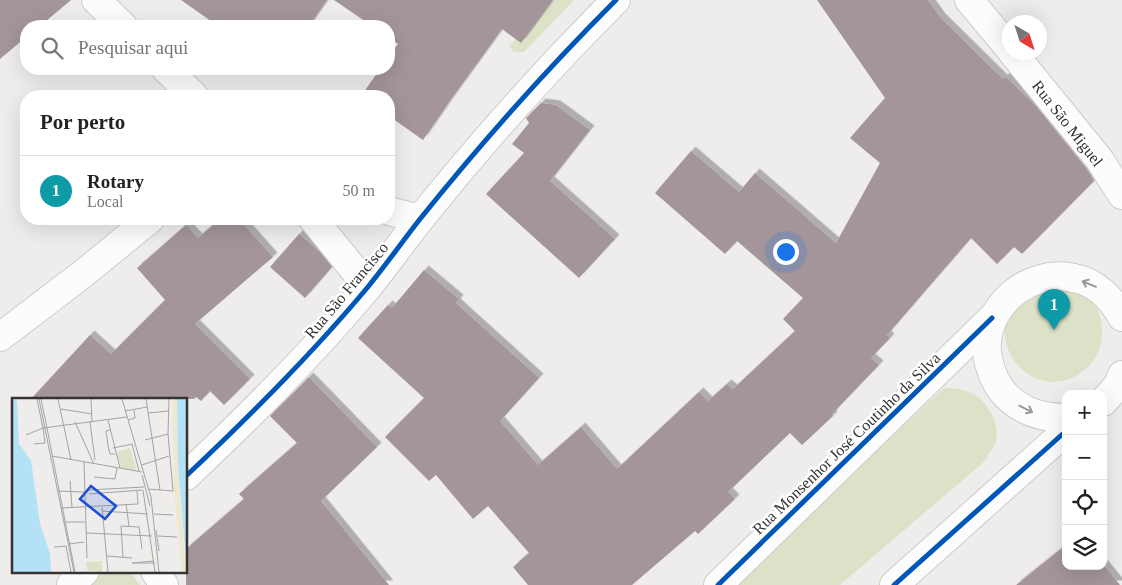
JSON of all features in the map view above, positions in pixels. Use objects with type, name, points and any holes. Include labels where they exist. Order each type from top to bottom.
[{"type":"street","points":[[96,0],[117,20]]},
{"type":"street","name":"Rua São Francisco","points":[[188,474],[269,397],[368,287],[420,219],[507,117],[616,0]]},
{"type":"street","points":[[969,0],[1002,39]]},
{"type":"street","name":"Rua São Miguel","points":[[1018,60],[1098,159],[1122,195]]},
{"type":"street","points":[[172,75],[188,90]]},
{"type":"street","points":[[395,213],[420,219]]},
{"type":"street","points":[[0,337],[84,273],[143,225]]},
{"type":"street","points":[[318,225],[368,287]]},
{"type":"street","points":[[1062,418],[1045,417],[1025,410],[1008,398],[996,382],[988,363],[986,342],[992,318],[1006,298],[1026,284],[1050,276],[1074,278],[1097,287],[1120,307]]},
{"type":"street","name":"Rua Monsenhor José Coutinho da Silva","points":[[718,585],[992,318]]},
{"type":"street","points":[[1107,397],[1118,385],[1122,376]]},
{"type":"street","points":[[894,585],[1062,434]]},
{"type":"street","points":[[71,585],[84,572]]},
{"type":"street","points":[[156,572],[164,585]]},
{"type":"green space","points":[[555,0],[574,0],[524,52],[514,52],[509,46]]},
{"type":"green space","points":[[1065,284],[1095,304],[1100,318],[1102,338],[1097,354],[1088,367],[1075,376],[1061,381],[1045,381],[1030,375],[1013,359],[1006,341],[1006,323],[1013,306],[1021,297]]},
{"type":"green space","points":[[944,388],[953,388],[971,393],[983,401],[991,412],[996,425],[997,438],[985,461],[840,585],[731,585]]},
{"type":"green space","points":[[100,572],[131,572],[140,585],[91,585],[93,577]]},
{"type":"building","points":[[0,0],[71,0],[47,20],[20,20],[20,42],[0,59]]},
{"type":"building","points":[[181,0],[327,0],[313,20],[209,20]]},
{"type":"building","points":[[334,0],[553,0],[521,43],[502,29],[423,140],[395,120],[395,90],[365,90],[376,75],[395,75],[395,48],[398,44],[395,42],[395,20],[363,20]]},
{"type":"building","points":[[817,0],[928,0],[941,18],[1003,79],[1006,77],[1036,106],[1086,168],[1094,181],[1022,254],[1014,247],[997,264],[971,238],[887,335],[890,338],[871,358],[879,365],[832,414],[833,416],[802,445],[790,433],[728,492],[735,499],[698,534],[695,531],[632,585],[528,585],[513,567],[529,553],[488,506],[473,519],[436,475],[429,481],[385,437],[424,398],[358,338],[388,305],[392,308],[424,270],[459,299],[456,303],[539,378],[500,421],[538,465],[581,427],[617,469],[699,392],[708,401],[727,384],[733,389],[795,331],[783,319],[803,298],[737,241],[725,254],[655,193],[691,151],[739,192],[755,173],[836,243],[880,163],[850,138],[885,98]]},
{"type":"building","points":[[541,103],[556,105],[590,130],[550,181],[615,239],[579,278],[486,194],[524,153],[512,144],[529,123],[526,118]]},
{"type":"building","points":[[186,225],[198,238],[213,225],[244,225],[273,257],[195,324],[250,379],[224,405],[210,391],[201,401],[196,397],[194,399],[32,398],[90,335],[111,354],[165,300],[137,268]]},
{"type":"building","points":[[299,234],[320,252],[332,267],[305,298],[270,267]]},
{"type":"building","points":[[309,377],[377,447],[321,501],[389,585],[186,585],[188,547],[244,499],[239,494],[297,443],[270,416]]},
{"type":"building","points":[[1062,548],[1062,570],[1107,569],[1120,585],[1016,585]]},
{"type":"cycle path","points":[[188,474],[257,408],[324,337],[367,288],[467,162],[540,80],[616,0]]},
{"type":"cycle path","points":[[718,585],[992,318]]},
{"type":"cycle path","points":[[894,585],[1062,435]]},
{"type":"place","name":"Rotary","points":[[1054,330]]}]
